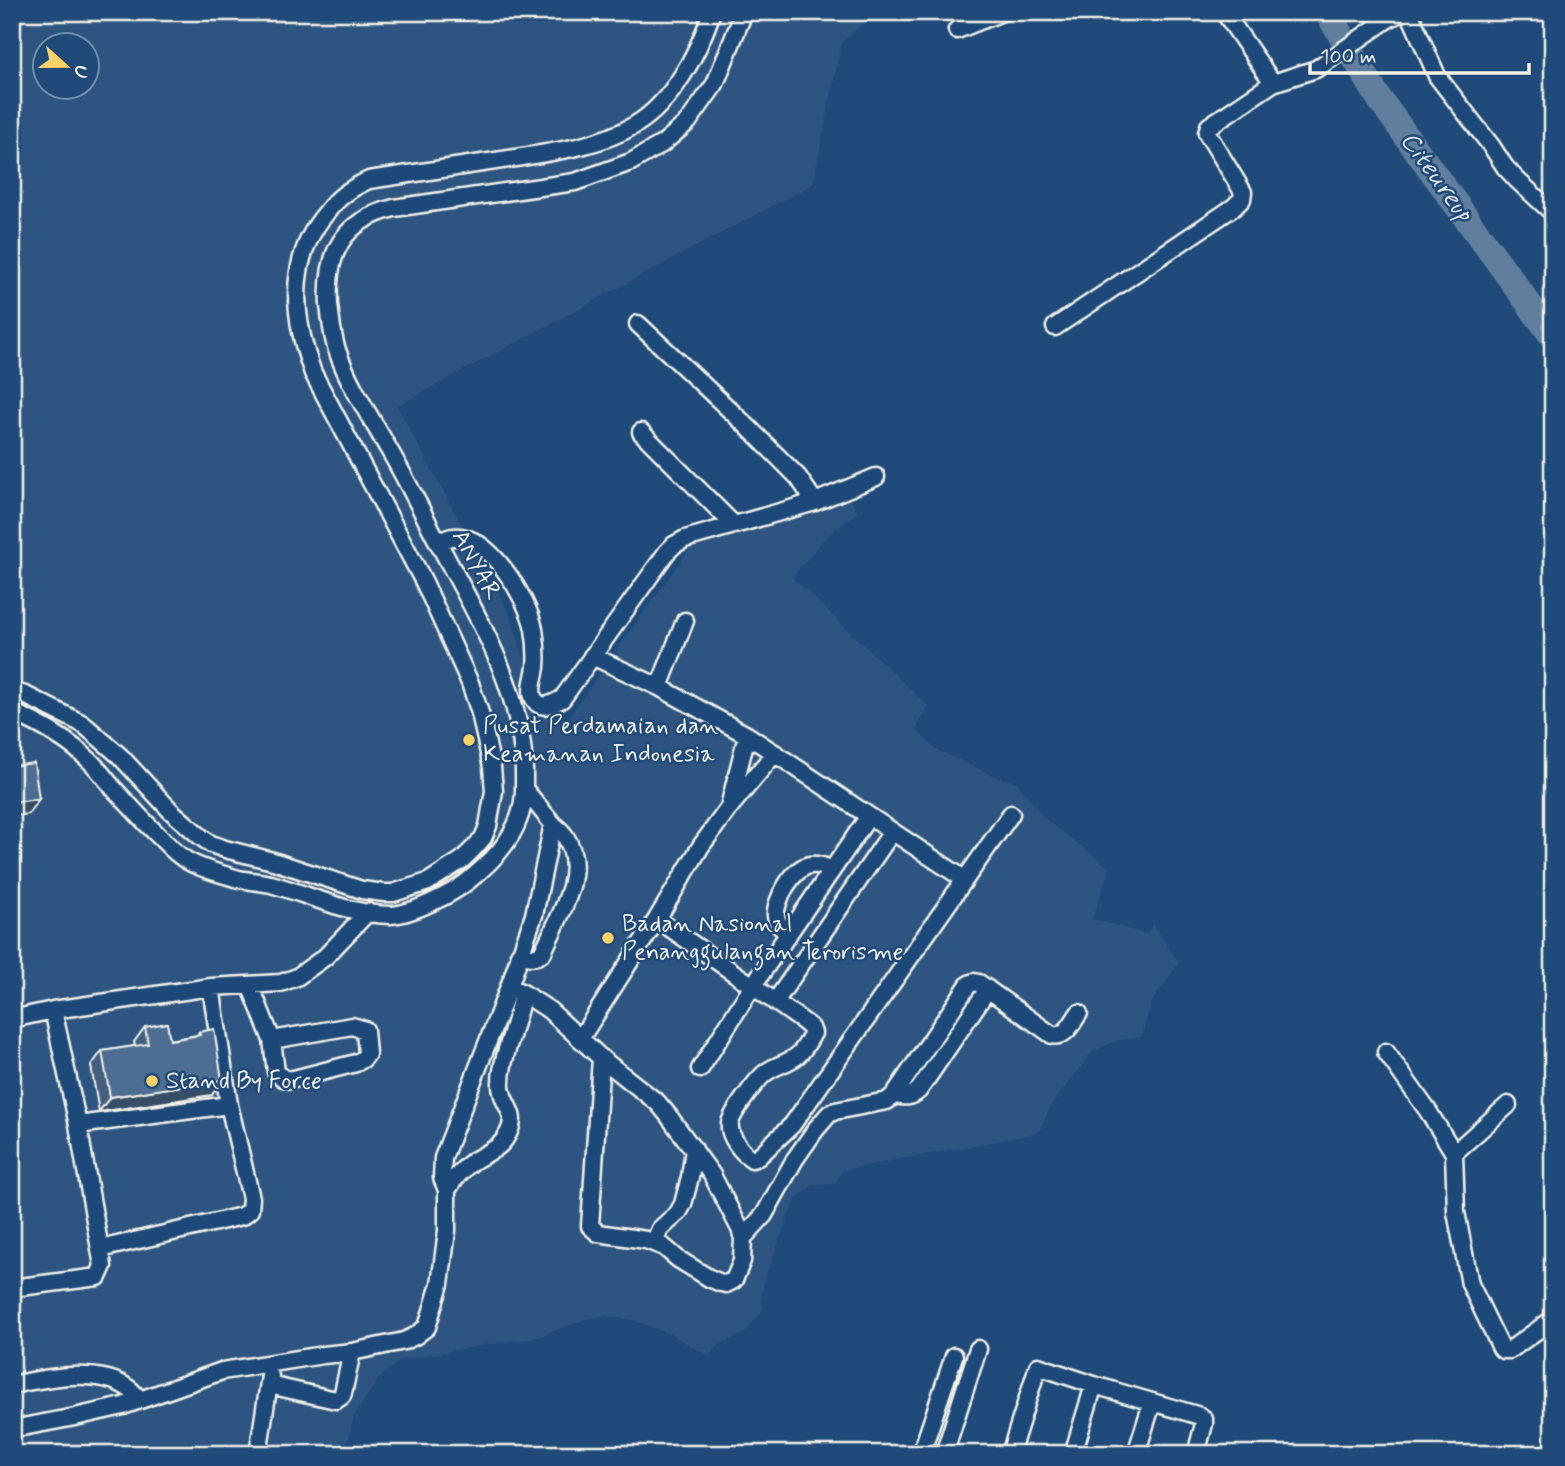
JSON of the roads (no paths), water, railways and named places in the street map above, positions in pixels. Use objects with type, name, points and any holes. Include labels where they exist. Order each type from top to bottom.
[{"type":"street","points":[[12,691],[83,724],[120,756],[171,811],[211,844],[362,890],[384,894],[428,882],[462,860],[483,838],[494,791],[492,767],[480,713],[470,683],[424,582],[313,373],[299,320],[299,264],[318,221],[347,191],[369,180],[563,150],[597,141],[636,125],[681,78],[706,30],[712,12]]},
{"type":"street","name":"ANYAR","points":[[12,712],[49,730],[90,760],[154,832],[192,864],[337,905],[395,915],[446,896],[493,860],[520,815],[525,790],[521,737],[500,664],[482,623],[353,387],[336,348],[331,325],[329,285],[334,254],[342,239],[362,220],[379,212],[575,182],[631,162],[662,144],[688,122],[715,84],[744,12]]},
{"type":"street","points":[[957,30],[1002,12]]},
{"type":"street","points":[[1224,12],[1273,83]]},
{"type":"street","points":[[1409,12],[1437,76],[1505,167],[1553,214]]},
{"type":"street","points":[[1055,327],[1242,199],[1243,192],[1207,134],[1209,126],[1273,83],[1315,69],[1395,16]]},
{"type":"street","points":[[638,324],[748,427],[798,478],[815,502]]},
{"type":"street","points":[[641,432],[734,526]]},
{"type":"street","points":[[438,543],[454,537],[471,541],[498,561],[512,579],[523,597],[534,628],[536,666],[532,694],[534,700],[541,705],[549,706],[562,699],[674,545],[685,539],[815,502],[876,477]]},
{"type":"street","points":[[424,582],[452,568]]},
{"type":"street","points":[[659,687],[685,621]]},
{"type":"street","points":[[592,656],[659,687],[747,735],[964,880]]},
{"type":"street","points":[[729,809],[747,735]]},
{"type":"street","points":[[580,1039],[701,846],[775,753]]},
{"type":"street","points":[[519,954],[533,957],[543,952],[573,885],[575,863],[565,835],[525,790]]},
{"type":"street","points":[[154,832],[171,811]]},
{"type":"street","points":[[657,919],[811,1028],[813,1033],[796,1057],[773,1068],[757,1081],[733,1117],[730,1131],[740,1149],[752,1159],[758,1157],[792,1125],[1012,814]]},
{"type":"street","points":[[700,1069],[752,987],[869,816]]},
{"type":"street","points":[[447,1190],[458,1173],[495,1148],[508,1135],[511,1108],[501,1090],[519,954],[534,915],[553,824]]},
{"type":"street","points":[[775,1002],[892,832]]},
{"type":"street","points":[[788,935],[776,918],[776,905],[793,877],[809,864],[832,870]]},
{"type":"street","points":[[394,893],[395,915]]},
{"type":"street","points":[[12,1019],[53,1010],[211,987],[281,983],[297,977],[324,957],[368,912]]},
{"type":"street","points":[[743,1238],[764,1216],[795,1159],[823,1119],[835,1111],[887,1101],[894,1095],[969,984],[974,982],[988,989],[1052,1035],[1064,1034],[1079,1013]]},
{"type":"street","points":[[250,985],[272,1040],[276,1072],[283,1078],[290,1080],[356,1063],[367,1054],[365,1030],[352,1026],[272,1040]]},
{"type":"street","points":[[100,1249],[242,1216],[250,1210],[251,1198],[229,1105],[211,987]]},
{"type":"street","points":[[894,1095],[905,1097],[915,1094],[988,989]]},
{"type":"street","points":[[516,990],[549,1010],[601,1058],[658,1103],[694,1149],[712,1175],[743,1238],[742,1261],[734,1280],[726,1284],[709,1278],[664,1247],[628,1237],[598,1233],[590,1226],[601,1058]]},
{"type":"street","points":[[12,1429],[123,1406],[222,1371],[352,1353],[404,1342],[427,1327],[440,1284],[447,1231],[447,1190],[442,1178],[443,1158],[516,990]]},
{"type":"street","points":[[12,1288],[98,1277],[103,1266],[78,1125],[53,1010]]},
{"type":"street","points":[[927,1046],[943,1056]]},
{"type":"street","points":[[1386,1052],[1429,1111],[1454,1153],[1456,1212],[1470,1284],[1501,1348],[1510,1350],[1553,1319]]},
{"type":"street","points":[[78,1125],[229,1105]]},
{"type":"street","points":[[1454,1153],[1508,1105]]},
{"type":"street","points":[[654,1243],[660,1229],[678,1213],[683,1203],[694,1149]]},
{"type":"street","points":[[944,1454],[978,1349]]},
{"type":"street","points":[[269,1385],[340,1398],[344,1393],[352,1353]]},
{"type":"street","points":[[920,1454],[954,1356]]},
{"type":"street","points":[[258,1454],[273,1363]]},
{"type":"street","points":[[1010,1454],[1038,1366],[1200,1416],[1205,1423],[1196,1454]]},
{"type":"street","points":[[12,1385],[60,1376],[90,1377],[113,1380],[129,1388],[140,1400]]},
{"type":"street","points":[[1073,1454],[1094,1385]]},
{"type":"street","points":[[1136,1454],[1152,1403]]},
{"type":"waterway","name":"Citeureup","points":[[1327,12],[1380,100],[1553,337]]},
{"type":"place","name":"Pusat Perdamaian dan Keamanan Indonesia","points":[[469,740]]},
{"type":"place","name":"Badan Nasional Penanggulangan Terorisme","points":[[608,938]]},
{"type":"place","name":"Stand By Force","points":[[152,1081]]}]
